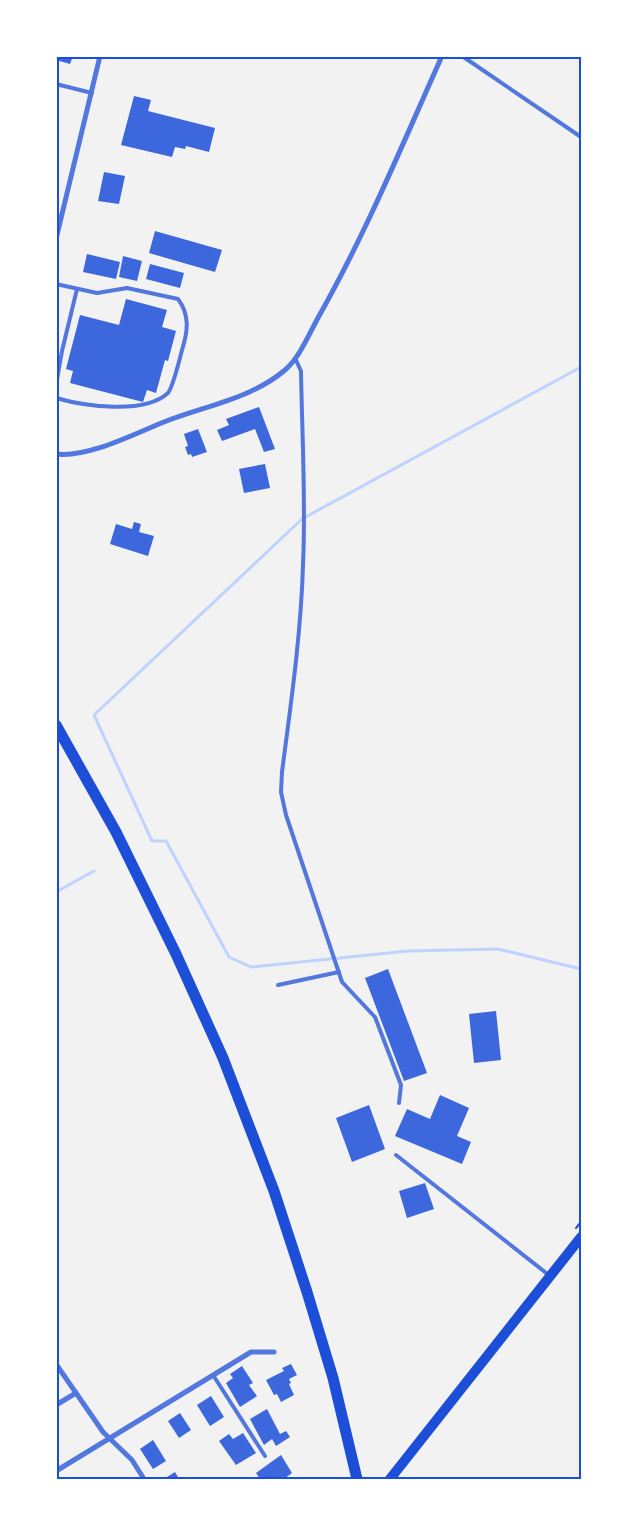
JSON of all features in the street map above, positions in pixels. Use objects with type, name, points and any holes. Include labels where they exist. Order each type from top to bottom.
[{"type":"main road","points":[[56,725],[120,841],[176,954],[223,1058],[274,1191],[307,1292],[333,1378],[358,1479]]},
{"type":"main road","points":[[390,1479],[581,1237]]},
{"type":"street","points":[[56,239],[100,56]]},
{"type":"street","points":[[56,454],[79,454],[239,396],[269,382],[286,369],[295,358],[329,298],[360,238],[442,56]]},
{"type":"street","points":[[56,1471],[251,1352],[274,1352]]},
{"type":"street","points":[[56,1364],[103,1432],[132,1460],[144,1479]]},
{"type":"street","points":[[56,1404],[76,1392]]},
{"type":"lane","points":[[462,56],[581,137]]},
{"type":"lane","points":[[56,84],[92,93]]},
{"type":"lane","points":[[56,284],[97,293],[127,288],[178,299],[184,308],[187,318],[187,336],[169,392],[161,397],[131,407],[103,407],[76,404],[56,398]]},
{"type":"lane","points":[[56,385],[77,289]]},
{"type":"lane","points":[[295,358],[301,371],[304,524],[298,642],[281,792],[286,815],[342,982],[375,1017],[400,1085],[399,1103]]},
{"type":"lane","points":[[278,985],[339,972]]},
{"type":"lane","points":[[396,1155],[550,1276]]},
{"type":"lane","points":[[213,1375],[265,1456]]},
{"type":"building","points":[[56,56],[73,56],[70,64],[56,60]]},
{"type":"building","points":[[134,96],[151,100],[148,111],[215,128],[209,152],[186,146],[185,149],[175,147],[172,157],[121,145]]},
{"type":"building","points":[[104,172],[125,176],[119,204],[98,201]]},
{"type":"building","points":[[155,231],[222,250],[215,272],[149,253]]},
{"type":"building","points":[[87,254],[120,262],[116,279],[83,272]]},
{"type":"building","points":[[123,256],[142,261],[137,281],[119,277]]},
{"type":"building","points":[[150,264],[184,273],[180,288],[146,279]]},
{"type":"building","points":[[126,299],[167,310],[162,327],[176,331],[168,361],[165,360],[156,393],[147,390],[143,402],[70,383],[73,371],[66,369],[80,315],[119,325]]},
{"type":"building","points":[[259,407],[275,449],[264,452],[255,429],[222,441],[217,430],[229,425],[226,419]]},
{"type":"building","points":[[198,429],[207,452],[192,457],[191,454],[188,455],[185,447],[188,446],[184,434]]},
{"type":"building","points":[[265,464],[270,488],[244,493],[239,469]]},
{"type":"building","points":[[134,522],[141,524],[139,532],[154,536],[148,556],[110,544],[116,524],[132,529]]},
{"type":"building","points":[[388,969],[427,1073],[404,1081],[365,978]]},
{"type":"building","points":[[496,1011],[501,1060],[474,1063],[469,1014]]},
{"type":"building","points":[[440,1095],[469,1108],[457,1136],[471,1142],[462,1164],[395,1136],[407,1109],[430,1119]]},
{"type":"building","points":[[369,1105],[385,1149],[352,1162],[336,1118]]},
{"type":"building","points":[[425,1183],[434,1209],[407,1218],[399,1191]]},
{"type":"building","points":[[291,1364],[297,1375],[289,1379],[294,1395],[281,1402],[277,1394],[274,1395],[266,1380],[284,1371],[282,1368]]},
{"type":"building","points":[[242,1366],[253,1383],[249,1385],[257,1396],[240,1407],[226,1383],[233,1378],[230,1374]]},
{"type":"building","points":[[211,1396],[224,1417],[210,1426],[197,1405]]},
{"type":"building","points":[[267,1409],[280,1434],[286,1431],[290,1437],[276,1446],[272,1439],[264,1445],[250,1419]]},
{"type":"building","points":[[180,1413],[191,1430],[179,1438],[168,1421]]},
{"type":"building","points":[[243,1433],[256,1453],[236,1465],[219,1441],[229,1434],[233,1439]]},
{"type":"building","points":[[153,1440],[166,1461],[153,1469],[140,1449]]},
{"type":"building","points":[[281,1455],[292,1473],[284,1479],[260,1479],[256,1473]]},
{"type":"building","points":[[175,1472],[179,1479],[164,1479]]},
{"type":"waterway","points":[[581,367],[302,519],[94,715],[152,841],[166,841],[229,957],[251,967],[408,951],[498,949],[581,969]]},
{"type":"waterway","points":[[56,892],[94,871]]}]
